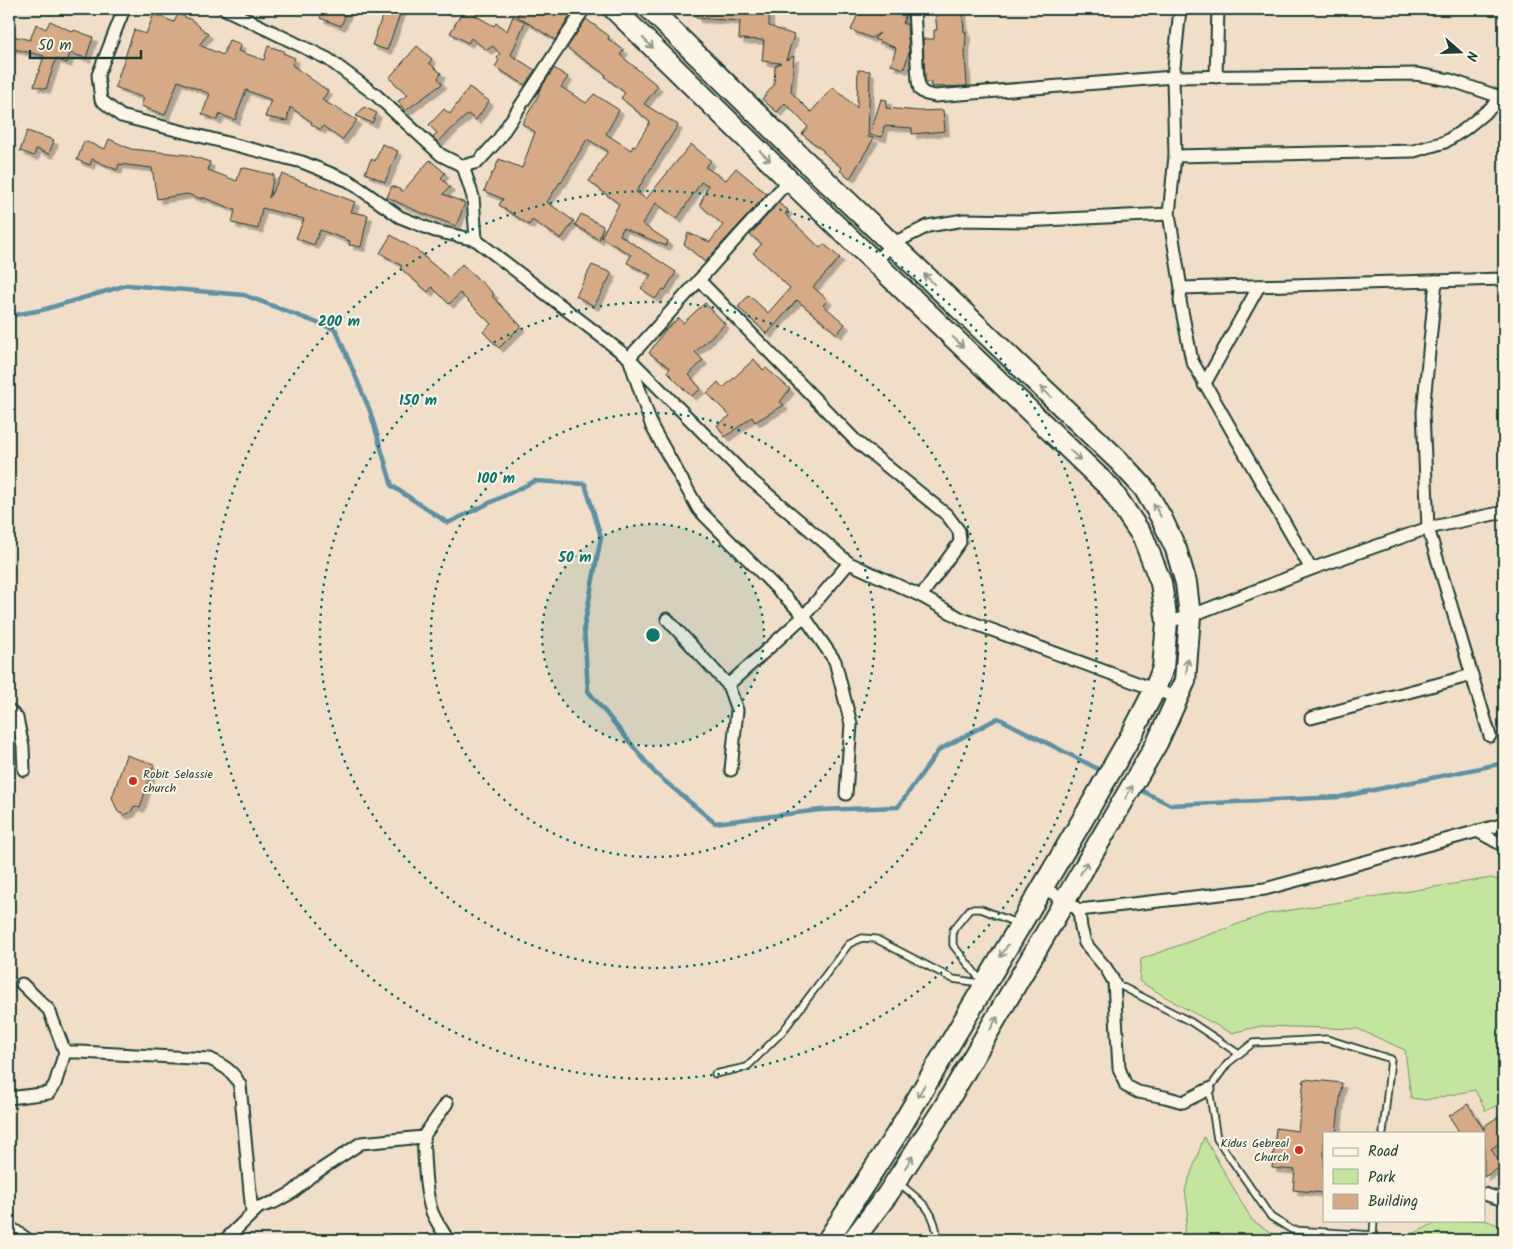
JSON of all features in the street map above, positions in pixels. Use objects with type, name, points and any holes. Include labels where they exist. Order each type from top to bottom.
[{"type":"highway","points":[[650,9],[1118,460],[1144,488],[1176,549],[1186,583],[1190,616],[1185,681],[1157,743],[1104,834],[1072,906],[896,1181],[857,1235]]},
{"type":"highway","points":[[622,12],[789,180],[1110,488],[1143,537],[1161,583],[1167,622],[1163,668],[1155,689],[1133,732],[1083,819],[896,1135],[828,1240]]},
{"type":"street","points":[[124,9],[98,76],[101,100],[121,116],[302,162],[349,181],[400,217],[435,231],[476,240],[629,358],[744,474],[849,563],[921,596],[962,619],[1178,698]]},
{"type":"street","points":[[225,9],[328,59],[376,95],[442,155],[463,166],[478,162],[498,140],[584,9]]},
{"type":"street","points":[[914,9],[920,90],[935,96],[1173,77],[1416,74],[1450,80],[1504,98]]},
{"type":"street","points":[[1180,9],[1173,77],[1174,156],[1169,214],[1181,288],[1180,301],[1192,361],[1204,385],[1311,569]]},
{"type":"street","points":[[1216,77],[1218,9]]},
{"type":"street","points":[[1174,156],[1414,151],[1445,142],[1465,129],[1504,98]]},
{"type":"street","points":[[463,166],[474,197],[476,240]]},
{"type":"street","points":[[629,358],[789,180]]},
{"type":"street","points":[[874,262],[892,244],[928,226],[964,220],[1023,221],[1169,214]]},
{"type":"street","points":[[1181,288],[1504,279]]},
{"type":"street","points":[[699,280],[857,442],[946,515],[959,531],[960,542],[921,596]]},
{"type":"street","points":[[1436,281],[1423,412],[1428,528],[1490,736]]},
{"type":"street","points":[[1204,385],[1259,286]]},
{"type":"street","points":[[629,358],[652,427],[699,510],[804,616],[835,662],[851,724],[846,794]]},
{"type":"street","points":[[1167,622],[1190,616],[1311,569],[1428,528],[1504,512]]},
{"type":"street","points":[[728,685],[804,616],[849,563]]},
{"type":"street","points":[[667,618],[728,685],[737,710],[731,770]]},
{"type":"street","points":[[1311,718],[1472,675]]},
{"type":"street","points":[[9,710],[17,718],[23,747],[24,770]]},
{"type":"street","points":[[1072,906],[1265,889],[1504,824]]},
{"type":"street","points":[[1477,831],[1504,846]]},
{"type":"street","points":[[1043,887],[1072,906],[1086,943],[1106,968],[1114,982],[1119,1068],[1126,1086],[1138,1092],[1183,1102],[1209,1089]]},
{"type":"street","points":[[9,1098],[49,1093],[55,1084],[65,1052],[49,1010],[22,984]]},
{"type":"street","points":[[65,1052],[210,1060],[235,1075],[240,1085],[252,1213]]},
{"type":"street","points":[[447,1103],[423,1137],[425,1182],[428,1198],[433,1214],[448,1240]]},
{"type":"street","points":[[225,1240],[259,1207],[275,1202],[293,1192],[311,1176],[361,1143],[423,1137]]},
{"type":"street","points":[[1486,1195],[1504,1200]]},
{"type":"street","points":[[9,1229],[25,1240]]},
{"type":"lane","points":[[984,984],[953,946],[954,930],[970,909],[981,909],[1020,925]]},
{"type":"lane","points":[[715,1074],[746,1067],[783,1031],[848,944],[862,938],[876,939],[953,979],[984,984]]},
{"type":"lane","points":[[1114,982],[1192,1022],[1239,1054]]},
{"type":"lane","points":[[1374,1222],[1372,1234],[1292,1230],[1271,1217],[1217,1139],[1209,1089],[1228,1062],[1252,1043],[1327,1039],[1391,1058],[1384,1132]]},
{"type":"lane","points":[[896,1181],[927,1207],[936,1225],[938,1240]]},
{"type":"green space","points":[[1491,878],[1504,882],[1504,1108],[1503,1102],[1486,1111],[1475,1090],[1425,1100],[1411,1098],[1405,1050],[1358,1029],[1261,1026],[1231,1033],[1139,981],[1141,959],[1266,914]]},
{"type":"green space","points":[[1204,1137],[1252,1220],[1282,1240],[1186,1240],[1183,1237],[1188,1211],[1185,1190]]},
{"type":"green space","points":[[1486,1221],[1504,1227],[1504,1240],[1401,1240],[1437,1222]]},
{"type":"building","points":[[324,9],[348,9],[341,26],[320,18]]},
{"type":"building","points":[[385,9],[402,9],[387,50],[372,45]]},
{"type":"building","points":[[464,9],[494,26],[496,23],[507,31],[513,16],[525,22],[511,55],[535,70],[525,85],[495,67],[500,54],[493,46],[487,50],[471,38],[468,43],[450,33]]},
{"type":"building","points":[[522,9],[574,10],[555,40],[517,16]]},
{"type":"building","points":[[696,9],[769,9],[769,26],[794,35],[786,60],[794,56],[791,92],[811,112],[833,87],[857,108],[858,70],[870,71],[868,137],[874,138],[850,178],[840,171],[842,168],[824,151],[802,134],[808,127],[785,103],[777,112],[762,99],[774,85],[775,66],[781,63],[762,61],[764,40],[739,39],[740,21],[696,18]]},
{"type":"building","points":[[860,9],[881,15],[883,9],[907,9],[903,24],[907,24],[909,52],[904,69],[891,65],[896,48],[874,39],[880,33],[871,38],[851,30]]},
{"type":"building","points":[[962,9],[964,32],[966,32],[967,86],[931,87],[931,82],[926,82],[925,80],[923,39],[934,39],[934,30],[937,30],[935,12]]},
{"type":"building","points":[[154,14],[174,22],[178,14],[192,20],[208,34],[199,45],[223,55],[229,40],[241,44],[238,51],[264,60],[268,46],[284,51],[283,53],[295,58],[292,65],[328,91],[322,100],[357,120],[342,140],[323,126],[321,130],[311,124],[312,122],[290,107],[287,121],[265,117],[271,100],[246,90],[235,120],[220,114],[217,120],[202,114],[210,94],[178,81],[165,115],[141,106],[144,98],[115,87],[134,30],[146,34]]},
{"type":"building","points":[[586,19],[609,36],[608,39],[624,50],[620,55],[658,86],[644,104],[678,125],[636,192],[646,199],[691,144],[711,161],[705,167],[726,180],[736,168],[767,194],[705,262],[684,244],[688,233],[710,242],[723,225],[700,205],[708,185],[701,182],[677,219],[656,203],[642,224],[668,241],[666,246],[623,228],[620,235],[676,272],[665,290],[663,289],[655,299],[641,288],[651,275],[627,263],[631,255],[601,237],[619,204],[589,181],[608,151],[587,139],[561,183],[547,202],[574,221],[561,239],[532,220],[529,225],[499,205],[503,199],[484,191],[499,159],[522,168],[535,132],[522,124],[554,68],[568,77],[561,87],[586,103],[594,94],[619,110],[606,134],[631,150],[633,146],[635,147],[650,122],[621,98],[625,93],[605,77],[606,75],[567,48]]},
{"type":"building","points":[[50,21],[73,32],[74,30],[93,37],[86,58],[70,53],[67,63],[56,59],[46,89],[34,86],[44,56],[10,48],[13,36],[30,40],[36,24],[46,29]]},
{"type":"building","points":[[417,46],[432,59],[429,63],[441,73],[438,78],[442,84],[405,111],[398,101],[408,95],[389,78]]},
{"type":"building","points":[[469,87],[489,101],[476,120],[468,114],[438,142],[433,138],[437,133],[429,125],[444,109],[450,114]]},
{"type":"building","points":[[881,99],[887,100],[886,108],[919,111],[943,110],[945,131],[912,134],[912,128],[884,126],[882,137],[870,135]]},
{"type":"building","points":[[364,107],[377,113],[372,123],[356,116]]},
{"type":"building","points":[[27,131],[54,140],[49,154],[36,149],[34,156],[20,151]]},
{"type":"building","points":[[109,139],[131,149],[188,155],[210,162],[208,170],[237,181],[241,167],[274,175],[269,198],[282,174],[355,202],[351,212],[368,215],[361,247],[349,245],[350,241],[320,230],[314,245],[296,238],[304,219],[262,208],[258,229],[232,223],[235,210],[202,197],[202,199],[187,194],[157,199],[152,168],[119,164],[117,170],[92,159],[90,165],[77,160],[84,141],[105,149]]},
{"type":"building","points":[[382,144],[398,151],[385,182],[365,173],[371,159],[375,161]]},
{"type":"building","points":[[430,160],[445,173],[441,178],[450,187],[443,194],[465,203],[456,226],[387,197],[392,186],[403,191]]},
{"type":"building","points":[[778,203],[788,210],[785,214],[820,248],[824,244],[840,258],[813,287],[828,300],[823,305],[845,324],[837,334],[797,300],[767,334],[738,307],[749,295],[768,313],[790,288],[753,253],[762,244],[750,235]]},
{"type":"building","points":[[581,214],[603,226],[599,240],[575,225]]},
{"type":"building","points":[[391,235],[424,255],[449,278],[462,264],[494,294],[492,296],[521,326],[499,348],[483,332],[491,324],[460,293],[449,304],[432,287],[428,292],[400,268],[402,266],[380,253]]},
{"type":"building","points":[[592,265],[612,273],[594,306],[576,296]]},
{"type":"building","points":[[705,303],[725,324],[695,352],[703,360],[689,375],[701,389],[691,396],[667,372],[670,368],[649,353],[665,330],[679,318],[683,323]]},
{"type":"building","points":[[754,359],[763,370],[766,368],[790,389],[780,402],[784,405],[755,422],[752,417],[725,437],[717,425],[730,416],[707,393],[718,382],[723,388]]},
{"type":"building","name":"Robit Selassie church","points":[[126,755],[154,764],[140,808],[134,806],[131,812],[124,815],[118,812],[112,798]]},
{"type":"building","name":"Kidus Gebreal Church","points":[[1304,1079],[1342,1083],[1336,1132],[1323,1132],[1323,1193],[1293,1190],[1295,1170],[1272,1168],[1276,1128],[1298,1131]]},
{"type":"building","points":[[1468,1104],[1484,1130],[1484,1126],[1498,1117],[1504,1127],[1504,1140],[1491,1149],[1502,1166],[1486,1176],[1486,1132],[1459,1132],[1449,1116]]},
{"type":"waterway","points":[[9,316],[42,310],[127,285],[244,295],[336,330],[370,411],[392,486],[448,523],[535,481],[585,484],[601,537],[584,627],[588,691],[655,773],[715,823],[820,810],[898,807],[939,750],[998,718],[1104,772]]},
{"type":"waterway","points":[[1136,788],[1171,805],[1340,797],[1504,763]]},
{"type":"place","name":"Robit Selassie church","points":[[133,781]]},
{"type":"place","name":"Kidus Gebreal Church","points":[[1299,1150]]}]
